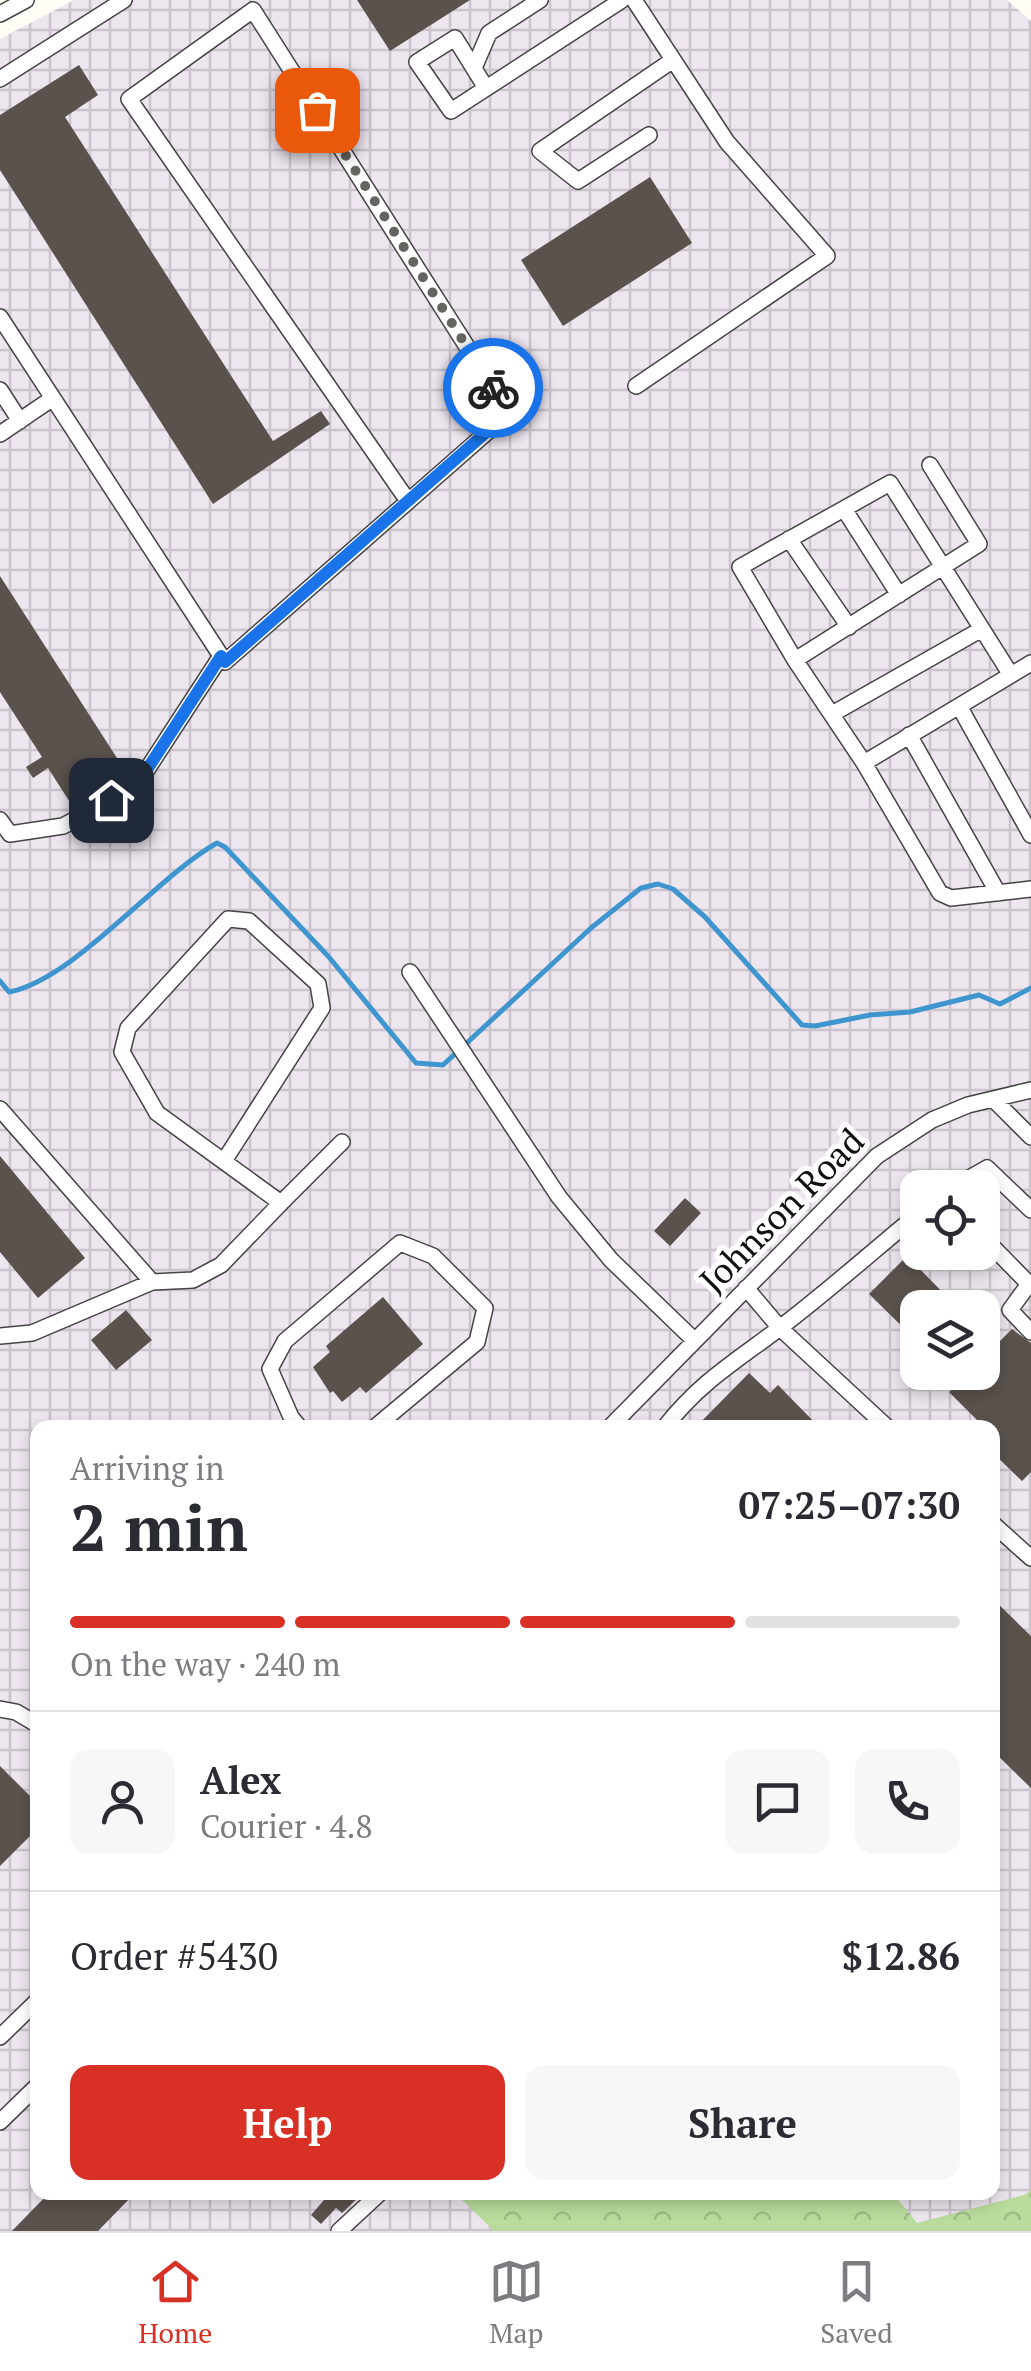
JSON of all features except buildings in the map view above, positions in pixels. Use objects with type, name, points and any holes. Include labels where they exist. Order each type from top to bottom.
[{"type":"street","points":[[0,14],[26,0]]},
{"type":"street","points":[[0,78],[124,0]]},
{"type":"street","points":[[474,68],[489,33],[540,0]]},
{"type":"street","points":[[486,88],[455,38],[417,62],[451,111],[622,0]]},
{"type":"street","points":[[634,0],[727,142],[827,256],[636,386]]},
{"type":"street","points":[[0,317],[225,662],[408,501],[508,413],[253,10],[130,99],[408,501]]},
{"type":"street","points":[[649,135],[578,181],[540,151],[673,60]]},
{"type":"street","points":[[0,390],[20,421]]},
{"type":"street","points":[[0,434],[53,398]]},
{"type":"street","points":[[795,660],[979,544],[930,465]]},
{"type":"street","points":[[1011,674],[890,484],[740,567],[940,892],[952,898],[1031,889]]},
{"type":"street","points":[[844,509],[899,595]]},
{"type":"street","points":[[790,540],[849,627]]},
{"type":"street","points":[[832,714],[982,629]]},
{"type":"street","points":[[0,820],[10,834],[63,826],[135,788],[221,656]]},
{"type":"street","points":[[864,763],[1031,663]]},
{"type":"street","points":[[959,706],[1031,835]]},
{"type":"street","points":[[910,735],[998,893]]},
{"type":"street","points":[[224,1161],[322,1008],[318,984],[249,921],[228,920],[128,1028],[122,1052],[156,1113],[281,1203]]},
{"type":"street","points":[[410,972],[559,1197],[611,1260],[694,1340]]},
{"type":"street","name":"Johnson Road","points":[[617,1420],[877,1156],[932,1120],[968,1105],[1031,1090]]},
{"type":"street","points":[[994,1100],[1031,1137]]},
{"type":"street","points":[[0,1109],[152,1282]]},
{"type":"street","points":[[0,1336],[32,1333],[152,1282],[193,1280],[221,1265],[342,1142]]},
{"type":"street","points":[[1000,1180],[1031,1210]]},
{"type":"street","points":[[670,1420],[689,1396],[724,1366],[780,1328],[900,1229]]},
{"type":"street","points":[[293,1420],[270,1369],[285,1341],[400,1243],[433,1256],[485,1308],[477,1342],[384,1420]]},
{"type":"street","points":[[1000,1254],[1030,1285],[1010,1310],[1031,1332]]},
{"type":"street","points":[[746,1288],[780,1328],[879,1420]]},
{"type":"street","points":[[1000,1530],[1031,1558]]},
{"type":"street","points":[[0,1709],[30,1720]]},
{"type":"street","points":[[0,2037],[30,2008]]},
{"type":"street","points":[[0,2122],[30,2093]]},
{"type":"street","points":[[339,2231],[372,2200]]},
{"type":"shaded area","points":[[74,0],[1007,0],[1031,21],[1031,2231],[0,2231],[0,39]]},
{"type":"green space","points":[[1031,2190],[1031,2231],[494,2231],[462,2200],[899,2200],[917,2223]]},
{"type":"waterway","points":[[0,981],[9,992],[61,968],[217,843],[328,956],[416,1063],[443,1065],[591,928],[641,888],[658,884],[673,889],[705,917],[802,1025],[910,1012],[979,995],[1000,1004],[1031,988]]},
{"type":"way so far","points":[[317,110],[493,388]]},
{"type":"route","points":[[111,800],[135,788],[221,656],[225,662],[508,413],[493,388]]}]
